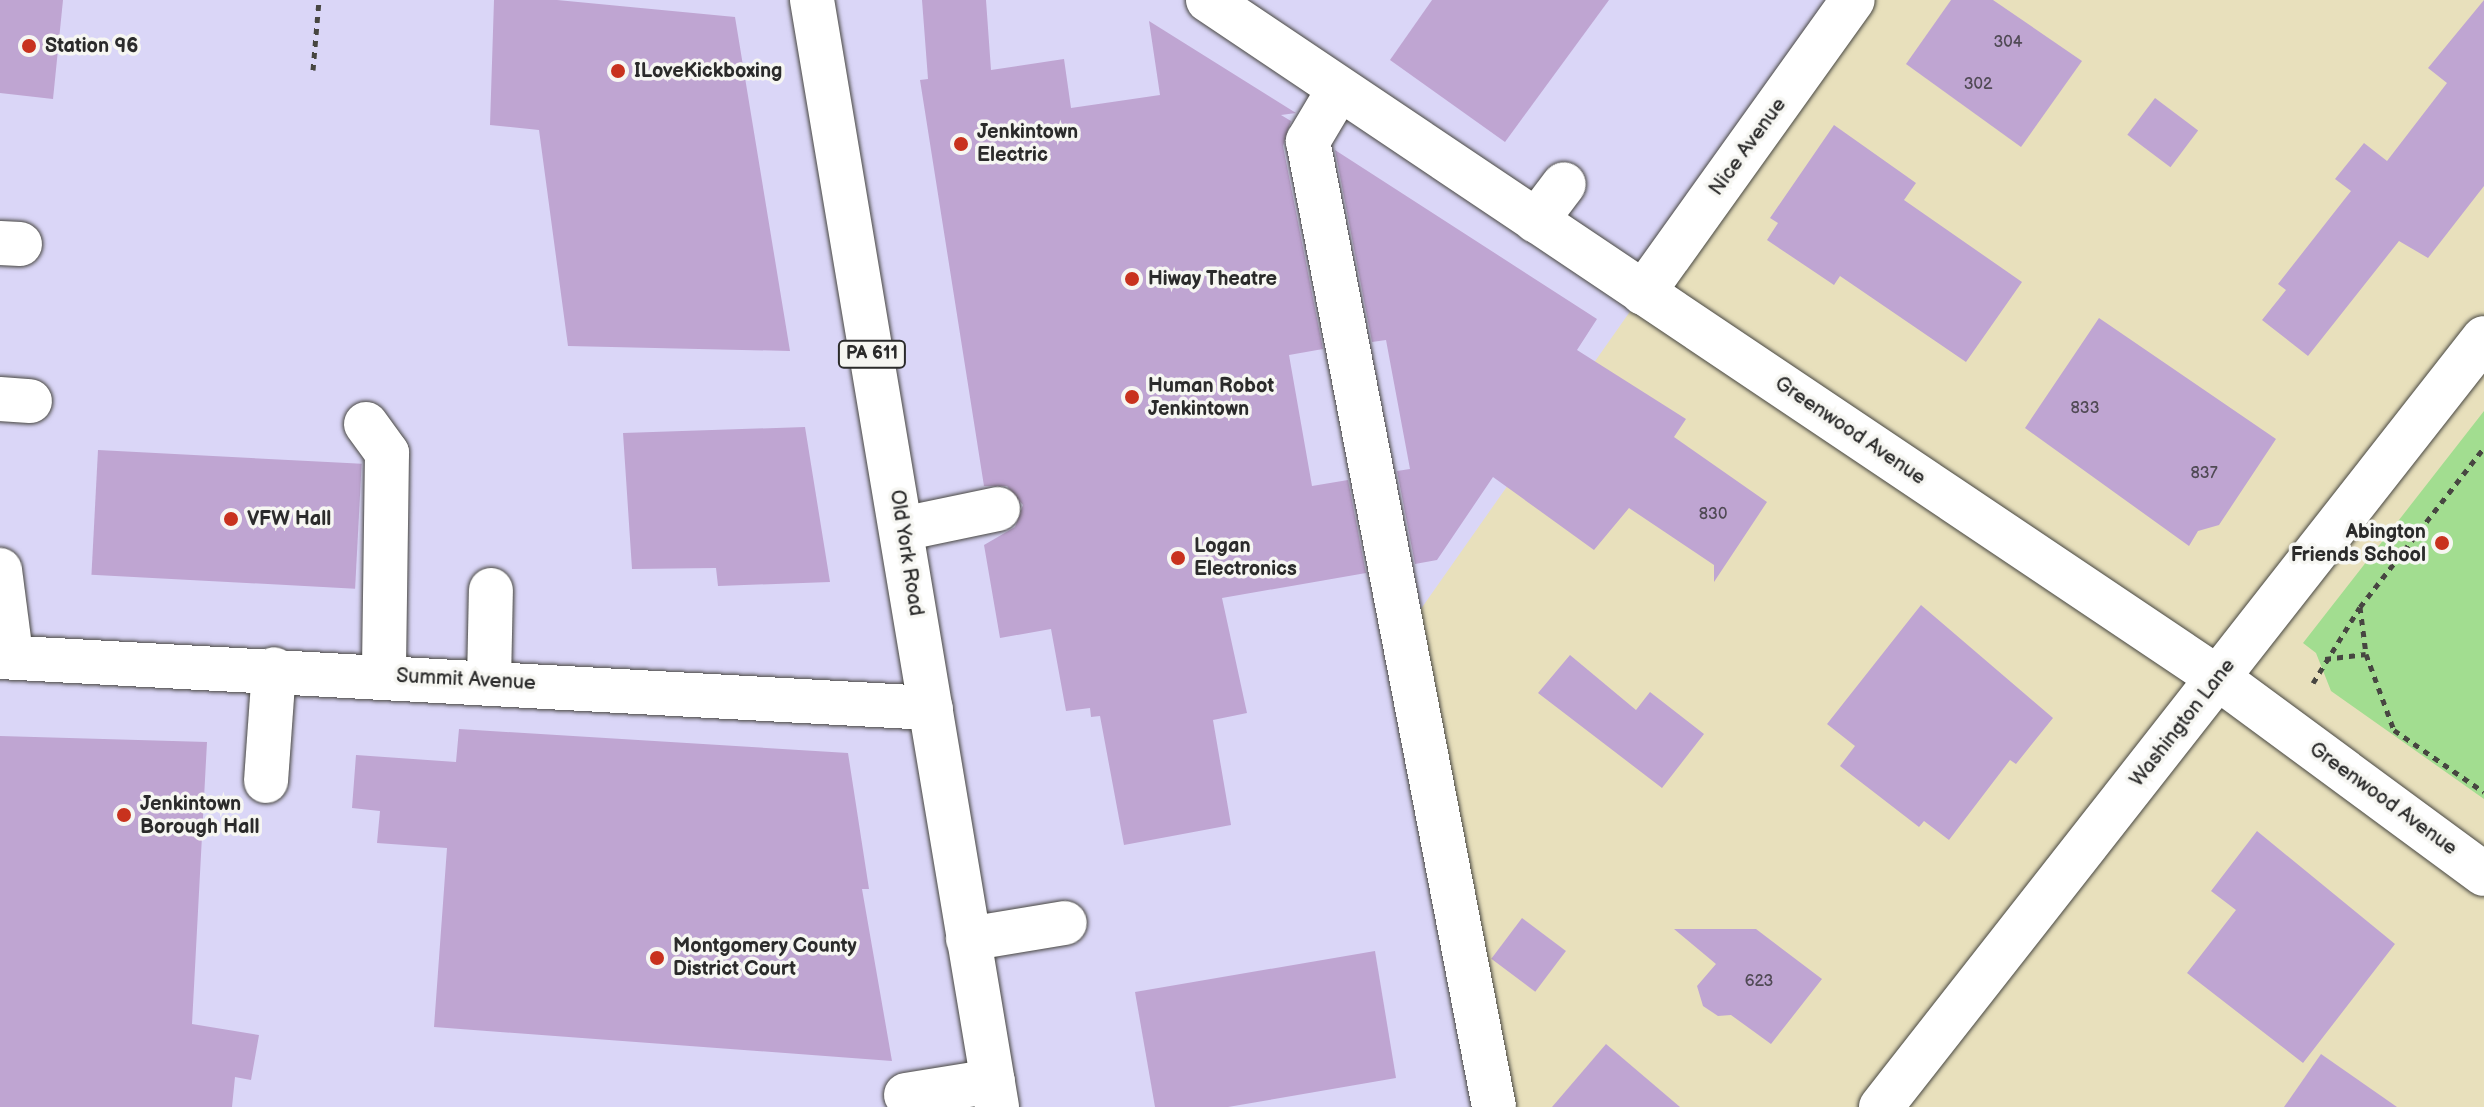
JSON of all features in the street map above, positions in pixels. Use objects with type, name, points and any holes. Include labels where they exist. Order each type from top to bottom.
[{"type":"main road","name":"Old York Road","points":[[812,0],[995,1094]]},
{"type":"main road","name":"Greenwood Avenue","points":[[1208,0],[2218,678],[2484,874]]},
{"type":"main road","name":"Nice Avenue","points":[[1643,293],[1853,0]]},
{"type":"main road","points":[[1339,89],[1308,141],[1394,634],[1439,865],[1494,1107]]},
{"type":"main road","points":[[1536,221],[1564,184]]},
{"type":"main road","name":"Washington Lane","points":[[1881,1107],[2484,338]]},
{"type":"main road","points":[[366,424],[387,453],[384,676]]},
{"type":"main road","points":[[902,529],[998,509]]},
{"type":"main road","points":[[0,570],[6,656]]},
{"type":"main road","points":[[489,682],[491,590]]},
{"type":"main road","name":"Summit Avenue","points":[[6,656],[931,708]]},
{"type":"main road","points":[[266,781],[274,669]]},
{"type":"main road","points":[[968,939],[1065,923]]},
{"type":"main road","points":[[906,1095],[995,1094]]},
{"type":"path","points":[[313,70],[319,0]]},
{"type":"path","points":[[2305,696],[2324,659],[2360,607],[2484,448]]},
{"type":"path","points":[[2360,607],[2366,654],[2394,730],[2484,792]]},
{"type":"path","points":[[2324,659],[2366,654]]},
{"type":"shaded area","points":[[0,0],[1860,0],[1643,293],[1404,633],[1493,1107],[0,1107]]},
{"type":"green space","name":"Abington Friends School","points":[[2484,411],[2484,799],[2331,691],[2316,653],[2303,643]]},
{"type":"building","name":"Station 96","points":[[0,0],[63,0],[53,99],[0,93]]},
{"type":"building","points":[[494,0],[557,0],[735,17],[790,351],[568,346],[539,130],[490,125]]},
{"type":"building","points":[[922,0],[986,0],[991,70],[1064,59],[1071,108],[1160,95],[1149,21],[1296,113],[1281,115],[1291,121],[1283,146],[1323,349],[1289,355],[1312,486],[1348,480],[1366,573],[1222,598],[1247,713],[1213,720],[1231,825],[1124,845],[1100,716],[1091,717],[1090,708],[1066,711],[1051,629],[1000,638],[984,545],[1015,527],[1023,505],[1007,486],[984,486],[920,80],[928,79]]},
{"type":"building","points":[[1432,0],[1609,0],[1505,142],[1390,60]]},
{"type":"building","points":[[1951,0],[1993,0],[2082,61],[2021,147],[1906,64]]},
{"type":"building","points":[[2484,0],[2484,186],[2428,258],[2399,241],[2308,356],[2262,320],[2286,290],[2278,284],[2351,191],[2335,179],[2364,143],[2387,161],[2447,83],[2428,68]]},
{"type":"building","points":[[2155,98],[2198,130],[2170,167],[2127,135]]},
{"type":"building","points":[[1834,125],[1916,183],[1904,200],[2022,282],[1966,362],[1840,276],[1834,285],[1767,240],[1778,223],[1770,218]]},
{"type":"building","points":[[1335,150],[1597,319],[1577,350],[1686,419],[1674,437],[1767,502],[1714,582],[1714,565],[1629,508],[1594,550],[1493,477],[1437,560],[1415,564],[1397,471],[1410,469],[1386,340],[1372,342]]},
{"type":"building","points":[[2099,318],[2276,439],[2219,525],[2198,531],[2189,546],[2025,428]]},
{"type":"building","points":[[805,427],[830,582],[718,586],[716,568],[632,569],[623,433]]},
{"type":"building","name":"VFW Hall","points":[[98,450],[362,464],[355,589],[91,575]]},
{"type":"building","points":[[1921,605],[2053,718],[2016,764],[2010,760],[1949,840],[1924,821],[1919,827],[1840,766],[1855,746],[1827,724]]},
{"type":"building","points":[[1570,655],[1636,710],[1650,692],[1704,734],[1662,788],[1538,693]]},
{"type":"building","points":[[459,729],[848,753],[869,889],[862,889],[892,1061],[434,1027],[447,848],[377,843],[380,811],[352,808],[356,755],[456,762]]},
{"type":"building","points":[[0,736],[207,742],[192,1024],[259,1035],[251,1080],[235,1077],[232,1107],[0,1107]]},
{"type":"building","points":[[2257,831],[2395,944],[2303,1063],[2187,973],[2236,910],[2211,891]]},
{"type":"building","points":[[1522,918],[1566,951],[1535,992],[1491,959]]},
{"type":"building","points":[[1674,929],[1756,929],[1822,979],[1771,1044],[1731,1015],[1718,1016],[1703,1006],[1697,986],[1716,964]]},
{"type":"building","points":[[1375,951],[1396,1078],[1228,1107],[1155,1107],[1135,992]]},
{"type":"building","points":[[1606,1044],[1680,1107],[1552,1107]]},
{"type":"building","points":[[2321,1054],[2397,1107],[2284,1107]]},
{"type":"place","name":"Station 96","points":[[29,46]]},
{"type":"place","name":"ILoveKickboxing","points":[[618,71]]},
{"type":"place","name":"Jenkintown Electric","points":[[961,144]]},
{"type":"place","name":"Hiway Theatre","points":[[1132,279]]},
{"type":"place","name":"Human Robot Jenkintown","points":[[1132,397]]},
{"type":"place","name":"VFW Hall","points":[[231,519]]},
{"type":"place","name":"Abington Friends School","points":[[2442,543]]},
{"type":"place","name":"Logan Electronics","points":[[1178,558]]},
{"type":"place","name":"Jenkintown Borough Hall","points":[[124,815]]},
{"type":"place","name":"Montgomery County District Court","points":[[657,958]]}]
